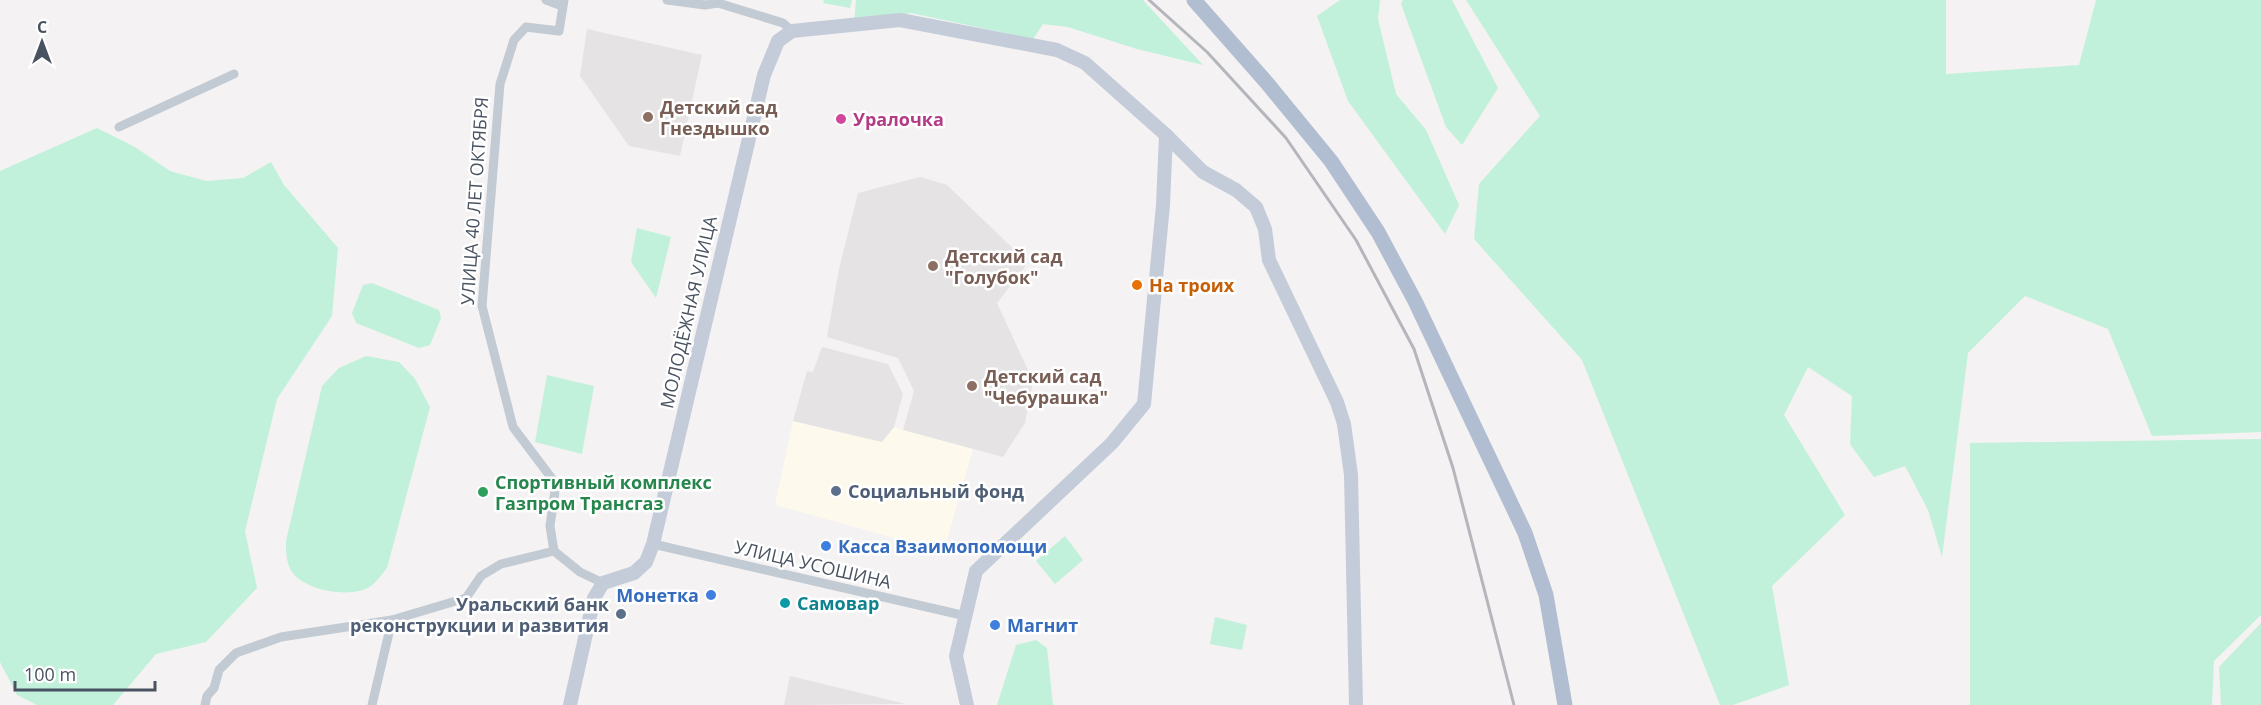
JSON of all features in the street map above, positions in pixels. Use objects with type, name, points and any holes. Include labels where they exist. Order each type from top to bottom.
[{"type":"main road","points":[[1194,0],[1268,82],[1331,161],[1378,232],[1415,301],[1525,533],[1546,595],[1565,705]]},
{"type":"street","points":[[546,0],[563,3]]},
{"type":"street","points":[[667,0],[705,5],[718,3],[783,23],[792,31],[900,20],[1057,50],[1084,63],[1166,135],[1203,172],[1236,190],[1256,207],[1265,229],[1269,260],[1344,424],[1351,475],[1356,705]]},
{"type":"street","name":"УЛИЦА 40 ЛЕТ ОКТЯБРЯ","points":[[554,551],[550,525],[556,484],[513,427],[482,306],[500,84],[514,40],[526,27],[559,31],[563,3]]},
{"type":"street","name":"МОЛОДЁЖНАЯ УЛИЦА","points":[[603,583],[634,573],[646,562],[653,544],[764,75],[778,41],[792,31]]},
{"type":"street","points":[[119,127],[234,74]]},
{"type":"street","points":[[967,705],[956,656],[976,571],[1112,443],[1144,404],[1163,205],[1166,135]]},
{"type":"street","name":"УЛИЦА УСОШИНА","points":[[653,544],[966,616]]},
{"type":"street","points":[[205,705],[207,696],[214,688],[219,670],[236,652],[281,637],[392,621],[466,598],[481,576],[501,564],[554,551],[580,572],[603,583],[594,598],[570,705]]},
{"type":"street","points":[[372,705],[392,621]]},
{"type":"shaded area","name":"Детский сад Гнездышко","points":[[587,29],[702,55],[680,156],[629,146],[580,76]]},
{"type":"shaded area","name":"Детский сад \"Голубок\"","points":[[920,177],[947,185],[1028,263],[997,303],[1033,381],[1025,423],[1003,457],[903,430],[914,391],[898,358],[827,337],[839,269],[858,193]]},
{"type":"shaded area","points":[[822,347],[888,364],[903,394],[894,427],[882,442],[793,421],[807,371],[813,372]]},
{"type":"shaded area","points":[[793,421],[882,442],[894,427],[973,449],[947,540],[913,543],[775,505]]},
{"type":"shaded area","points":[[790,676],[815,682],[906,704],[784,705]]},
{"type":"green space","points":[[824,0],[852,0],[850,8],[823,3]]},
{"type":"green space","points":[[856,0],[1143,0],[1203,65],[1137,49],[1068,27],[1043,24],[1033,39],[911,13],[854,23]]},
{"type":"green space","points":[[1340,0],[1380,0],[1378,19],[1396,94],[1426,130],[1459,205],[1445,234],[1348,101],[1317,16]]},
{"type":"green space","points":[[1403,0],[1452,0],[1498,88],[1462,145],[1446,127],[1401,4]]},
{"type":"green space","points":[[1466,0],[1946,0],[1946,74],[2079,65],[2096,0],[2261,0],[2261,432],[2152,436],[2108,329],[2025,296],[1968,353],[1942,557],[1928,510],[1905,466],[1874,477],[1850,444],[1852,396],[1808,367],[1784,415],[1845,515],[1772,586],[1789,685],[1733,705],[1720,705],[1582,360],[1474,239],[1479,184],[1540,116]]},
{"type":"green space","points":[[97,128],[135,147],[170,171],[206,181],[243,178],[271,162],[284,185],[338,248],[332,316],[277,399],[245,531],[257,588],[206,642],[156,654],[113,705],[37,705],[17,695],[0,662],[0,171]]},
{"type":"green space","points":[[637,228],[671,237],[656,298],[631,262]]},
{"type":"green space","points":[[372,283],[439,310],[441,318],[430,345],[419,348],[356,323],[352,313],[363,285]]},
{"type":"green space","points":[[366,356],[399,362],[415,379],[430,407],[387,568],[371,586],[363,590],[330,591],[308,584],[293,573],[286,553],[286,541],[322,386],[339,368]]},
{"type":"green space","points":[[547,375],[594,386],[582,454],[535,442]]},
{"type":"green space","points":[[2261,439],[2261,615],[2214,661],[2212,705],[1970,705],[1970,443]]},
{"type":"green space","points":[[1065,536],[1083,560],[1055,584],[1036,561]]},
{"type":"green space","points":[[1215,617],[1247,625],[1242,650],[1210,644]]},
{"type":"green space","points":[[2261,623],[2261,705],[2221,705],[2219,667]]},
{"type":"green space","points":[[1036,640],[1047,648],[1053,705],[997,705],[1016,645]]},
{"type":"railway","points":[[1149,0],[1207,52],[1286,138],[1356,240],[1414,349],[1453,468],[1514,705]]},
{"type":"place","name":"Детский сад Гнездышко","points":[[648,117]]},
{"type":"place","name":"Уралочка","points":[[841,119]]},
{"type":"place","name":"Детский сад \"Голубок\"","points":[[933,266]]},
{"type":"place","name":"На троих","points":[[1137,285]]},
{"type":"place","name":"Детский сад \"Чебурашка\"","points":[[972,386]]},
{"type":"place","name":"Социальный фонд","points":[[836,491]]},
{"type":"place","name":"Спортивный комплекс Газпром Трансгаз","points":[[483,492]]},
{"type":"place","name":"Касса Взаимопомощи","points":[[826,546]]},
{"type":"place","name":"Монетка","points":[[711,595]]},
{"type":"place","name":"Самовар","points":[[785,603]]},
{"type":"place","name":"Уральский банк реконструкции и развития","points":[[621,614]]},
{"type":"place","name":"Магнит","points":[[995,625]]}]
